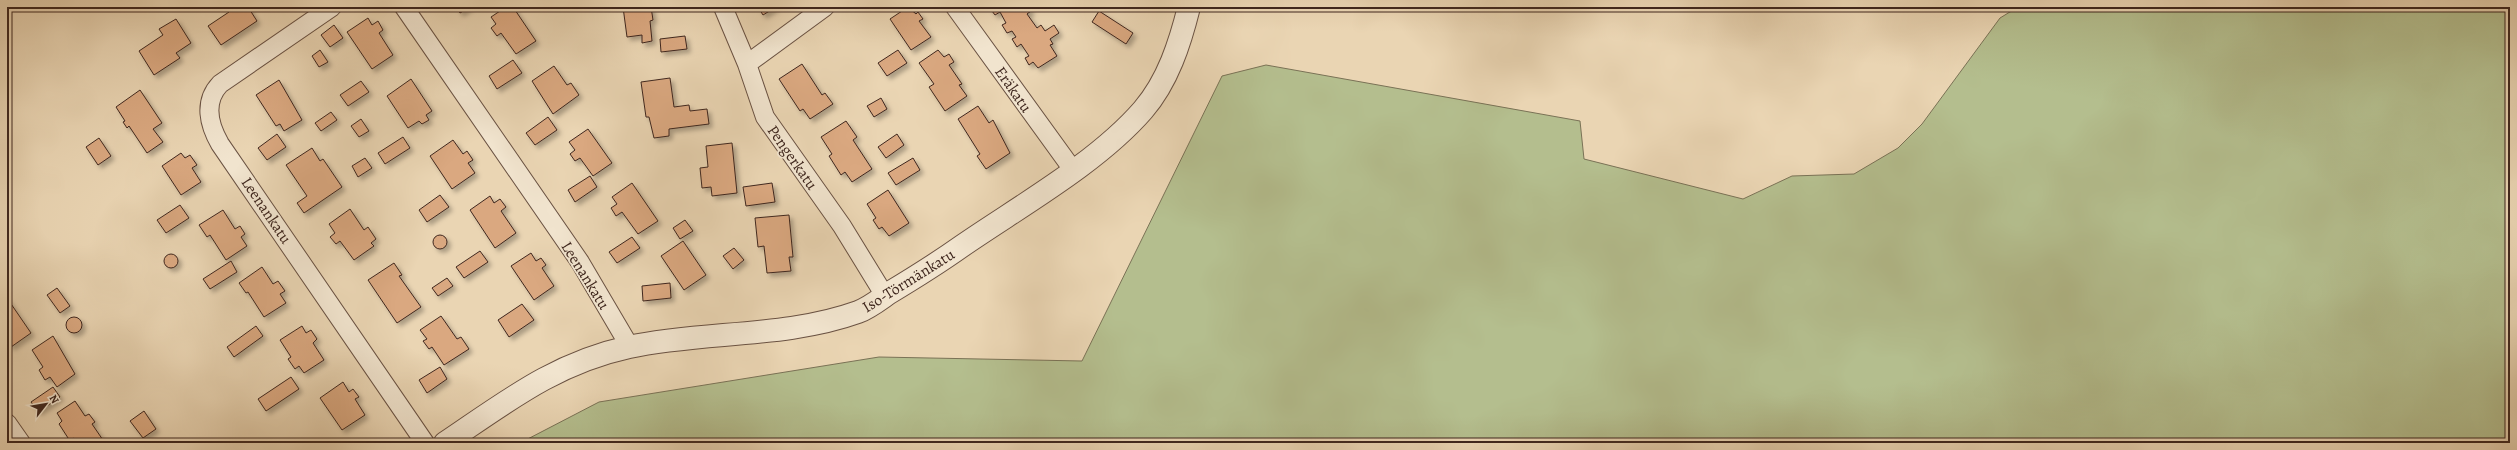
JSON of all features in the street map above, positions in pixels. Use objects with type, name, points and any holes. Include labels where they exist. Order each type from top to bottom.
[{"type":"street","name":"Leenankatu","points":[[332,7],[220,84],[214,91],[209,103],[211,124],[220,144],[425,443]]},
{"type":"street","name":"Leenankatu","points":[[404,7],[580,262],[630,347]]},
{"type":"street","name":"Pengerkatu","points":[[723,7],[747,64],[765,117],[842,226],[885,296]]},
{"type":"street","points":[[747,64],[825,7]]},
{"type":"street","name":"Eräkatu","points":[[956,7],[1073,170]]},
{"type":"street","name":"Iso-Törmänkatu","points":[[445,443],[550,374],[579,362],[630,347],[817,324],[860,311],[931,268],[1073,170],[1121,134],[1144,108],[1167,72],[1181,38],[1188,7]]},
{"type":"street","points":[[7,423],[21,443]]},
{"type":"green space","points":[[2018,7],[2510,7],[2510,443],[520,443],[599,402],[879,357],[1082,361],[1222,76],[1266,65],[1580,121],[1584,159],[1743,199],[1792,176],[1854,174],[1898,148],[1922,124],[2000,18]]},
{"type":"building","points":[[226,7],[248,7],[257,21],[221,45],[208,26],[229,12]]},
{"type":"building","points":[[456,7],[470,7],[460,13]]},
{"type":"building","points":[[506,7],[513,7],[536,41],[516,54],[501,33],[497,36],[491,28],[496,24],[491,17]]},
{"type":"building","points":[[623,7],[651,7],[653,20],[650,21],[652,41],[642,43],[642,35],[627,37]]},
{"type":"building","points":[[758,7],[776,7],[763,15]]},
{"type":"building","points":[[908,7],[916,14],[918,12],[923,19],[919,21],[931,37],[911,50],[890,19]]},
{"type":"building","points":[[989,7],[1028,7],[1031,11],[1027,14],[1037,28],[1041,25],[1045,31],[1054,25],[1059,33],[1050,39],[1053,44],[1050,45],[1057,56],[1038,68],[1033,62],[1029,65],[1025,58],[1029,56],[1021,44],[1017,47],[1012,39],[1016,37],[1012,31],[1007,33],[1002,25],[1006,23],[1000,12],[995,15]]},
{"type":"building","points":[[1099,11],[1133,33],[1126,44],[1092,22]]},
{"type":"building","points":[[368,18],[372,25],[378,21],[383,30],[379,33],[393,55],[372,69],[347,32]]},
{"type":"building","points":[[176,19],[191,43],[176,53],[180,58],[154,75],[139,51],[163,35],[159,29]]},
{"type":"building","points":[[334,25],[343,38],[330,47],[321,35]]},
{"type":"building","points":[[685,36],[687,49],[661,52],[660,39]]},
{"type":"building","points":[[320,50],[328,62],[319,67],[312,56]]},
{"type":"building","points":[[898,50],[907,63],[887,76],[878,63]]},
{"type":"building","points":[[938,50],[944,57],[949,54],[954,62],[949,65],[962,84],[959,85],[967,96],[945,111],[929,87],[934,84],[919,63]]},
{"type":"building","points":[[513,60],[522,73],[497,89],[489,76]]},
{"type":"building","points":[[802,64],[822,95],[825,93],[833,104],[810,119],[803,109],[800,111],[779,79]]},
{"type":"building","points":[[554,66],[567,85],[571,83],[579,95],[553,114],[532,81]]},
{"type":"building","points":[[670,78],[674,107],[689,105],[690,111],[707,109],[709,124],[669,129],[669,136],[654,138],[649,117],[646,117],[641,82]]},
{"type":"building","points":[[411,79],[432,111],[426,115],[429,120],[422,124],[419,121],[408,128],[387,96]]},
{"type":"building","points":[[279,80],[302,120],[284,131],[280,124],[276,126],[256,95]]},
{"type":"building","points":[[361,81],[369,92],[348,106],[340,95]]},
{"type":"building","points":[[140,90],[162,123],[153,129],[163,142],[147,153],[129,126],[127,128],[123,122],[125,121],[116,107]]},
{"type":"building","points":[[881,98],[887,109],[874,117],[867,106]]},
{"type":"building","points":[[978,106],[989,123],[993,120],[1010,153],[986,169],[977,156],[980,154],[958,119]]},
{"type":"building","points":[[331,112],[337,120],[321,131],[315,123]]},
{"type":"building","points":[[548,117],[557,130],[535,145],[526,133]]},
{"type":"building","points":[[361,119],[369,131],[359,137],[351,126]]},
{"type":"building","points":[[846,121],[857,137],[853,140],[872,169],[852,182],[845,172],[841,175],[829,156],[832,154],[821,137]]},
{"type":"building","points":[[588,129],[612,163],[593,176],[580,158],[575,161],[570,154],[575,150],[569,142]]},
{"type":"building","points":[[277,134],[286,147],[267,160],[258,148]]},
{"type":"building","points":[[897,134],[904,145],[886,158],[878,147]]},
{"type":"building","points":[[403,137],[410,148],[385,164],[378,153]]},
{"type":"building","points":[[99,138],[111,156],[98,165],[86,147]]},
{"type":"building","points":[[453,140],[463,154],[467,151],[473,160],[468,163],[475,173],[452,189],[430,156]]},
{"type":"building","points":[[732,143],[737,193],[712,196],[711,187],[702,188],[700,168],[708,167],[706,146]]},
{"type":"building","points":[[312,148],[320,161],[323,159],[342,187],[304,213],[297,203],[307,196],[286,165]]},
{"type":"building","points":[[181,153],[185,158],[190,155],[197,165],[192,168],[201,182],[181,195],[162,166]]},
{"type":"building","points":[[365,158],[372,168],[358,177],[352,166]]},
{"type":"building","points":[[913,158],[920,170],[896,185],[888,173]]},
{"type":"building","points":[[590,176],[597,187],[575,202],[568,190]]},
{"type":"building","points":[[632,183],[658,221],[638,234],[622,212],[616,216],[611,208],[617,204],[612,197]]},
{"type":"building","points":[[772,183],[775,202],[746,206],[743,187]]},
{"type":"building","points":[[888,190],[909,223],[889,236],[882,227],[879,229],[873,220],[876,218],[867,204]]},
{"type":"building","points":[[440,195],[449,207],[427,222],[419,210]]},
{"type":"building","points":[[490,196],[494,203],[500,199],[506,207],[501,211],[516,233],[495,248],[470,210]]},
{"type":"building","points":[[180,205],[189,218],[166,233],[157,220]]},
{"type":"building","points":[[350,209],[364,230],[368,227],[376,239],[371,243],[374,246],[354,260],[340,241],[336,244],[330,237],[335,233],[329,224]]},
{"type":"building","points":[[223,210],[235,229],[240,226],[245,234],[241,237],[247,246],[226,260],[210,235],[207,237],[199,225]]},
{"type":"building","points":[[789,215],[793,257],[789,257],[791,271],[767,273],[764,246],[758,247],[755,218]]},
{"type":"building","points":[[685,220],[693,231],[680,239],[673,228]]},
{"type":"building","points":[[440,235],[445,237],[447,242],[445,247],[440,249],[435,247],[433,242],[435,237]]},
{"type":"building","points":[[632,237],[640,248],[617,263],[609,252]]},
{"type":"building","points":[[683,241],[706,275],[684,290],[661,256]]},
{"type":"building","points":[[734,248],[744,260],[733,269],[723,256]]},
{"type":"building","points":[[480,251],[488,262],[464,278],[456,267]]},
{"type":"building","points":[[531,253],[536,261],[541,258],[546,265],[542,268],[554,286],[534,300],[511,266]]},
{"type":"building","points":[[168,254],[174,254],[178,258],[178,264],[174,268],[168,268],[164,264],[164,258]]},
{"type":"building","points":[[231,261],[237,272],[210,289],[203,279]]},
{"type":"building","points":[[394,263],[402,275],[399,276],[421,307],[397,323],[368,280]]},
{"type":"building","points":[[262,267],[273,284],[278,281],[285,291],[280,294],[286,303],[264,317],[248,292],[246,293],[239,283]]},
{"type":"building","points":[[447,278],[453,286],[438,296],[432,288]]},
{"type":"building","points":[[670,283],[671,298],[643,301],[642,286]]},
{"type":"building","points":[[57,288],[70,306],[60,313],[47,295]]},
{"type":"building","points":[[7,298],[31,333],[11,347],[7,342]]},
{"type":"building","points":[[522,304],[534,320],[509,337],[498,320]]},
{"type":"building","points":[[441,316],[457,339],[461,337],[469,349],[444,365],[432,347],[429,349],[423,341],[427,339],[420,330]]},
{"type":"building","points":[[74,317],[81,322],[82,325],[77,332],[74,333],[67,328],[66,325],[71,318]]},
{"type":"building","points":[[256,326],[263,336],[234,357],[227,347]]},
{"type":"building","points":[[302,326],[306,333],[311,330],[317,339],[313,343],[324,360],[304,373],[299,366],[295,369],[288,359],[291,357],[280,340]]},
{"type":"building","points":[[53,336],[75,374],[57,387],[50,377],[45,380],[39,370],[43,367],[32,350]]},
{"type":"building","points":[[440,367],[447,379],[427,393],[419,380]]},
{"type":"building","points":[[291,377],[299,389],[266,411],[258,399]]},
{"type":"building","points":[[343,382],[349,392],[353,389],[359,397],[355,399],[365,415],[342,430],[320,398]]},
{"type":"building","points":[[53,387],[60,397],[38,412],[31,402]]},
{"type":"building","points":[[75,401],[85,416],[89,414],[95,422],[92,424],[105,443],[78,443],[74,438],[70,441],[59,424],[62,421],[57,413]]},
{"type":"building","points":[[144,411],[156,429],[143,438],[130,421]]}]
